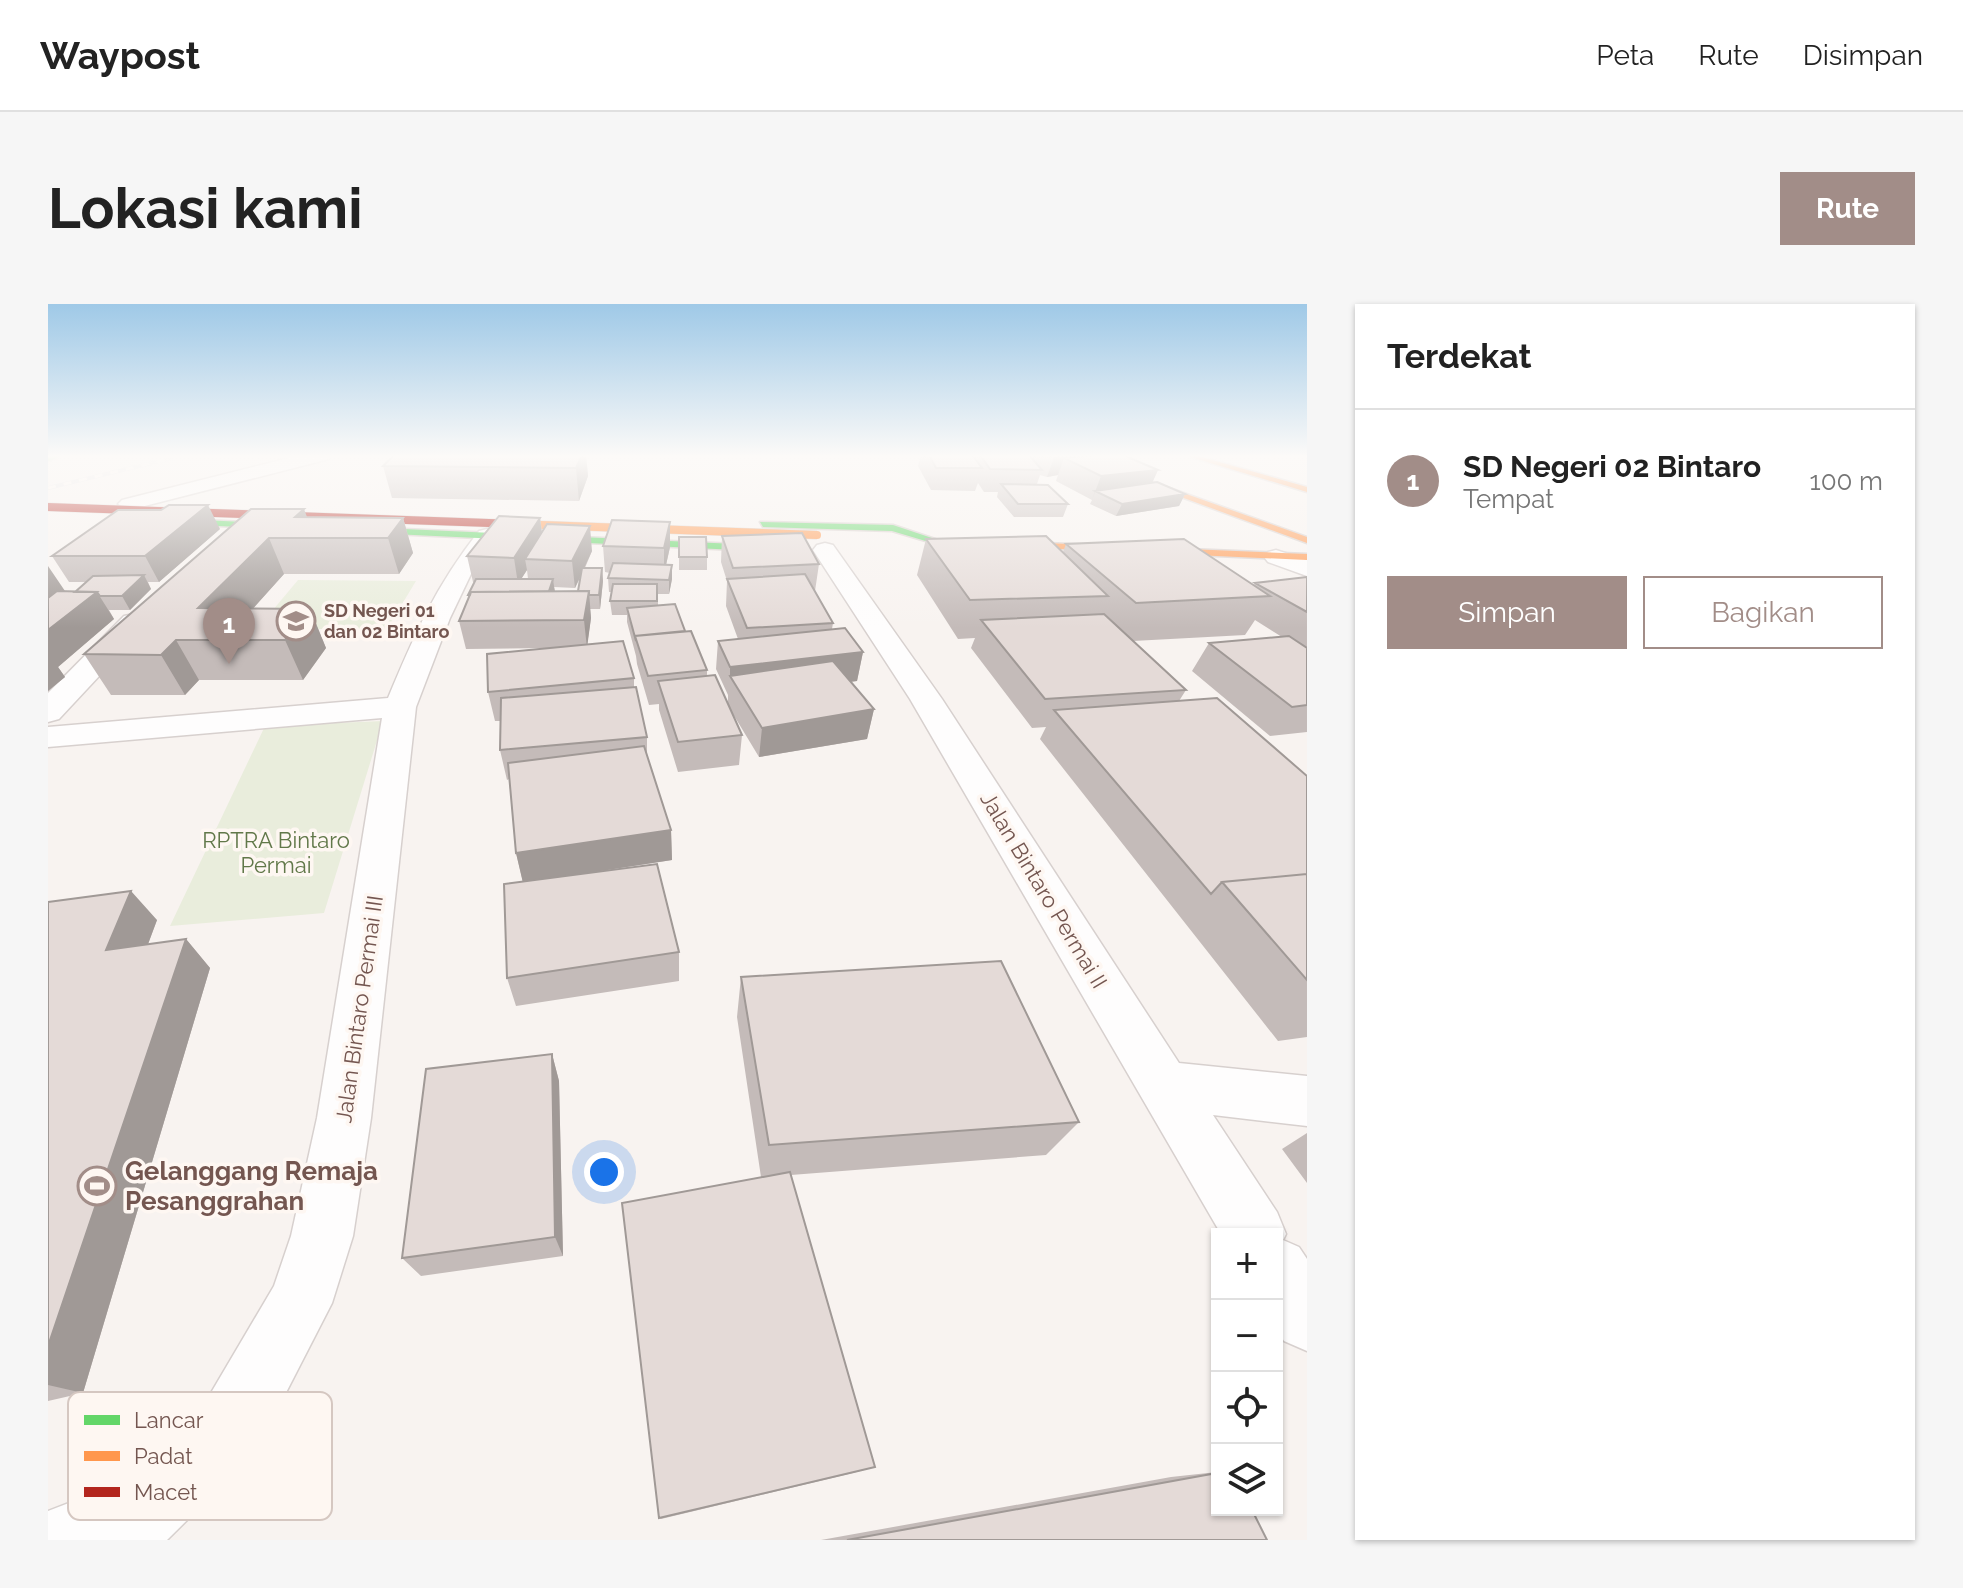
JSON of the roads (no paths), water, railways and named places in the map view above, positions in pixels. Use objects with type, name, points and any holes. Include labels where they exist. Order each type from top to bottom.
[{"type":"main road","points":[[165,513],[832,545]]},
{"type":"main road","points":[[176,513],[171,518],[176,522]]},
{"type":"main road","points":[[410,513],[893,528],[946,542]]},
{"type":"main road","points":[[1231,513],[1307,540]]},
{"type":"main road","points":[[48,517],[176,522],[240,538],[487,536],[832,545],[946,542]]},
{"type":"main road","points":[[897,548],[946,542]]},
{"type":"main road","points":[[985,543],[1307,557]]},
{"type":"street","name":"Jalan Bintaro Permai III","points":[[250,1392],[300,1303],[322,1236],[344,1118],[400,707],[436,618],[459,573],[487,536]]},
{"type":"street","name":"Jalan Bintaro Permai II","points":[[832,545],[1251,1228]]},
{"type":"street","points":[[1276,557],[1307,569]]},
{"type":"street","points":[[48,712],[130,624],[154,606]]},
{"type":"street","points":[[48,737],[400,707]]},
{"type":"street","points":[[1163,1085],[1307,1101]]},
{"type":"street","points":[[1283,1279],[1307,1318]]},
{"type":"street","name":"Jalan Bintaro Permai III","points":[[71,1540],[125,1520]]},
{"type":"place","name":"SD Negeri 01 dan 02 Bintaro","points":[[296,621]]},
{"type":"place","name":"SD Negeri 02 Bintaro","points":[[229,664]]},
{"type":"place","name":"Gelanggang Remaja Pesanggrahan","points":[[97,1186]]},
{"type":"park label","name":"RPTRA Bintaro Permai","points":[[276,852]]}]
